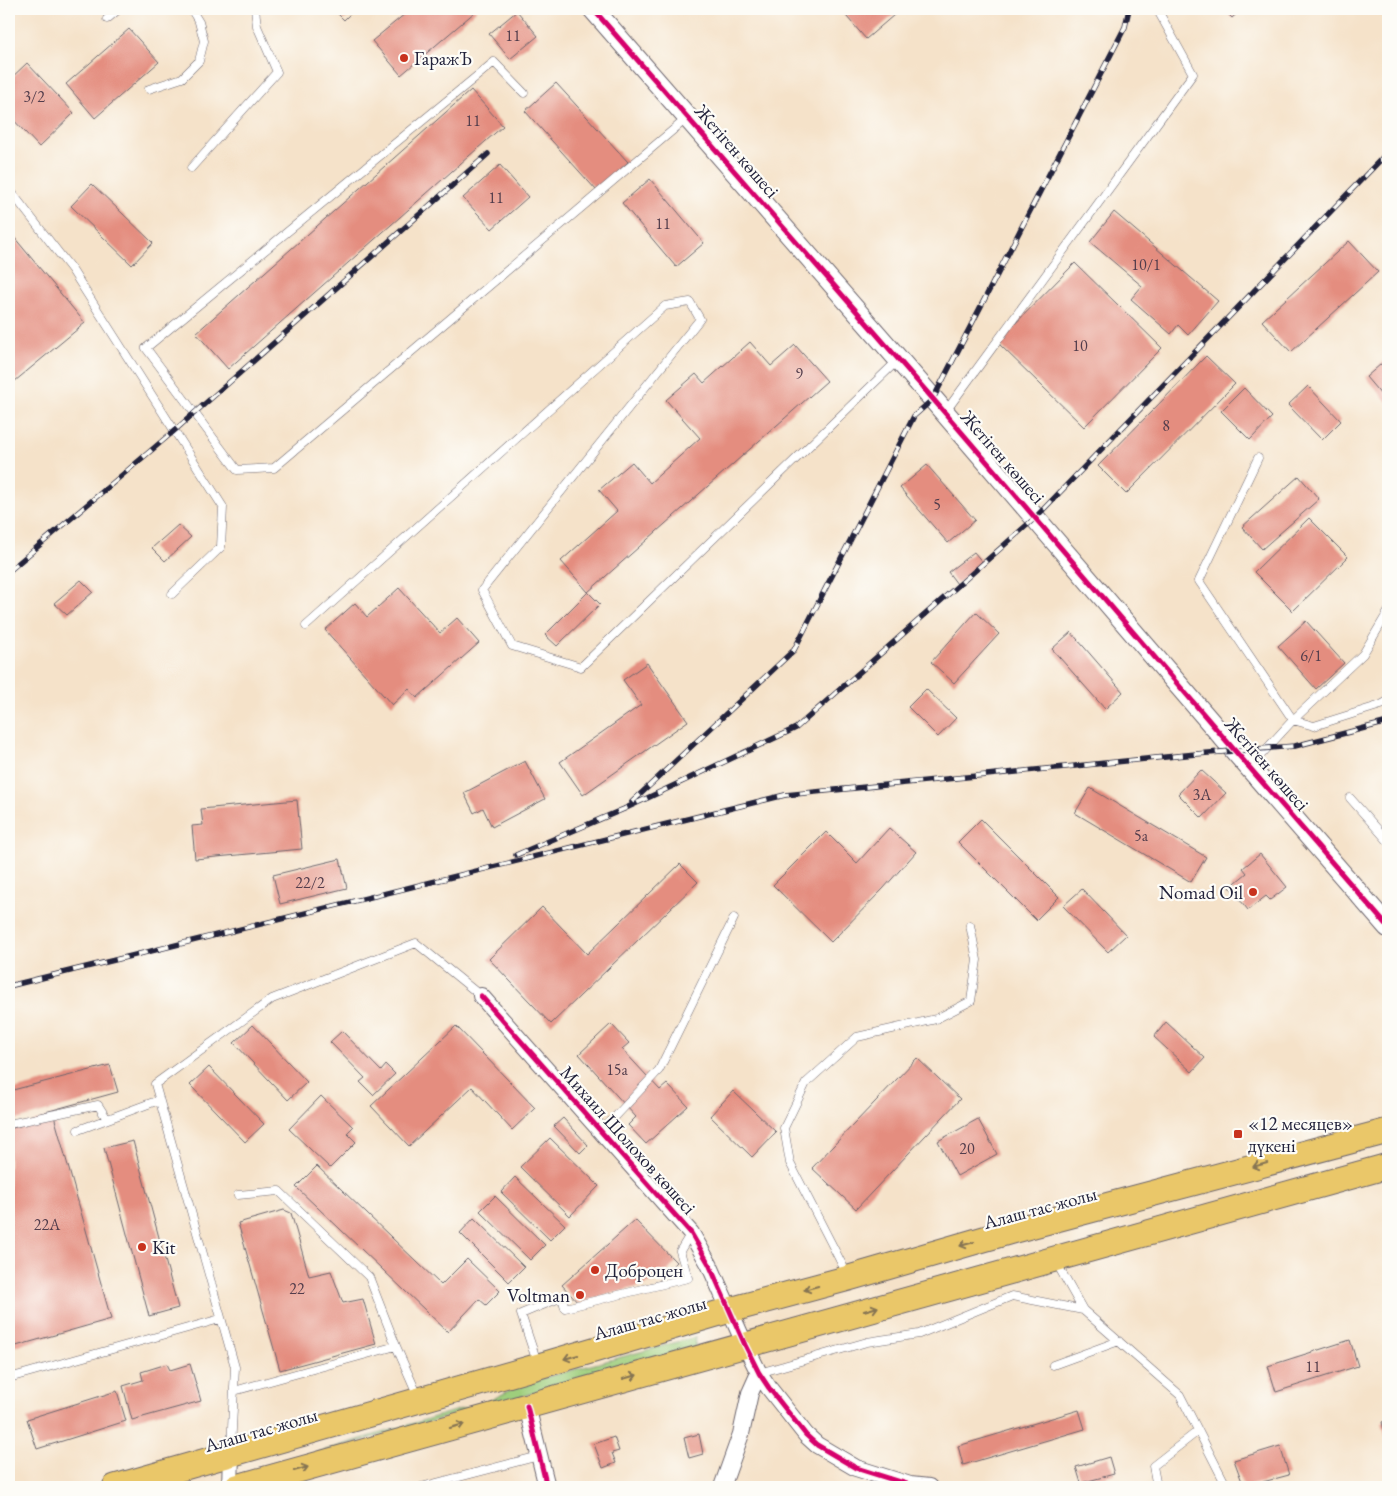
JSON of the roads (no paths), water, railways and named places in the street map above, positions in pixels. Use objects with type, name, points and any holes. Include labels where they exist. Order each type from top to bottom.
[{"type":"main road","name":"Алаш тас жолы","points":[[115,1487],[730,1310],[1024,1228],[1388,1131]]},
{"type":"main road","points":[[237,1487],[1377,1169]]},
{"type":"street","name":"Жетіген көшесі","points":[[593,9],[1388,926]]},
{"type":"street","name":"Михаил Шолохов көшесі","points":[[481,996],[690,1233],[709,1264],[759,1373],[806,1434],[817,1445],[856,1468],[910,1485],[929,1487]]},
{"type":"street","points":[[722,1487],[741,1434],[750,1393],[759,1373]]},
{"type":"street","points":[[527,1406],[547,1487]]},
{"type":"street","points":[[230,1487],[231,1454]]},
{"type":"lane","points":[[107,19],[119,9]]},
{"type":"lane","points":[[149,89],[182,78],[198,61],[204,41],[199,22],[191,9]]},
{"type":"lane","points":[[191,168],[277,72],[257,26],[255,9]]},
{"type":"lane","points":[[945,413],[1193,74],[1157,9]]},
{"type":"lane","points":[[524,93],[494,62],[146,348],[237,470],[274,468],[688,117]]},
{"type":"lane","points":[[9,189],[72,270],[222,507],[221,548],[172,594]]},
{"type":"lane","points":[[306,626],[665,306],[690,302],[700,319],[482,590],[512,646],[581,667],[899,360]]},
{"type":"lane","points":[[1258,458],[1199,581],[1293,720],[1314,726],[1381,705],[1388,701]]},
{"type":"lane","points":[[1250,766],[1293,720],[1363,654],[1388,612]]},
{"type":"lane","points":[[1350,798],[1388,840]]},
{"type":"lane","points":[[600,1133],[659,1070],[734,918]]},
{"type":"lane","points":[[849,1278],[790,1163],[784,1128],[806,1082],[858,1037],[936,1019],[971,1001],[977,960],[970,925]]},
{"type":"lane","points":[[231,1454],[235,1367],[154,1084],[272,999],[416,943],[481,996]]},
{"type":"lane","points":[[78,1130],[159,1100]]},
{"type":"lane","points":[[9,1124],[98,1105],[107,1119]]},
{"type":"lane","points":[[238,1195],[279,1191],[369,1277],[420,1400]]},
{"type":"lane","points":[[539,1366],[521,1314],[562,1296],[565,1308],[688,1278],[680,1251],[690,1233]]},
{"type":"lane","points":[[1054,1258],[1083,1310],[1180,1394],[1227,1487]]},
{"type":"lane","points":[[759,1373],[867,1342],[919,1334],[1012,1296],[1083,1310]]},
{"type":"lane","points":[[9,1378],[220,1319]]},
{"type":"lane","points":[[1054,1365],[1119,1341]]},
{"type":"lane","points":[[234,1391],[396,1346]]},
{"type":"lane","points":[[1158,1487],[1153,1466],[1198,1431]]},
{"type":"lane","points":[[421,1487],[539,1456]]},
{"type":"railway","points":[[632,802],[794,650],[914,416],[933,399],[1125,27],[1129,9]]},
{"type":"railway","points":[[516,855],[624,809],[796,728],[1035,518],[1388,152]]},
{"type":"railway","points":[[9,571],[174,431],[488,154]]},
{"type":"railway","points":[[9,986],[785,795],[1196,754],[1295,746],[1388,722]]},
{"type":"place","name":"ГаражЪ","points":[[404,58]]},
{"type":"place","name":"Nomad Oil","points":[[1253,892]]},
{"type":"place","name":"«12 месяцев» дүкені","points":[[1238,1134]]},
{"type":"place","name":"Kit","points":[[142,1247]]},
{"type":"place","name":"Доброцен","points":[[595,1270]]},
{"type":"place","name":"Voltman","points":[[580,1295]]}]
